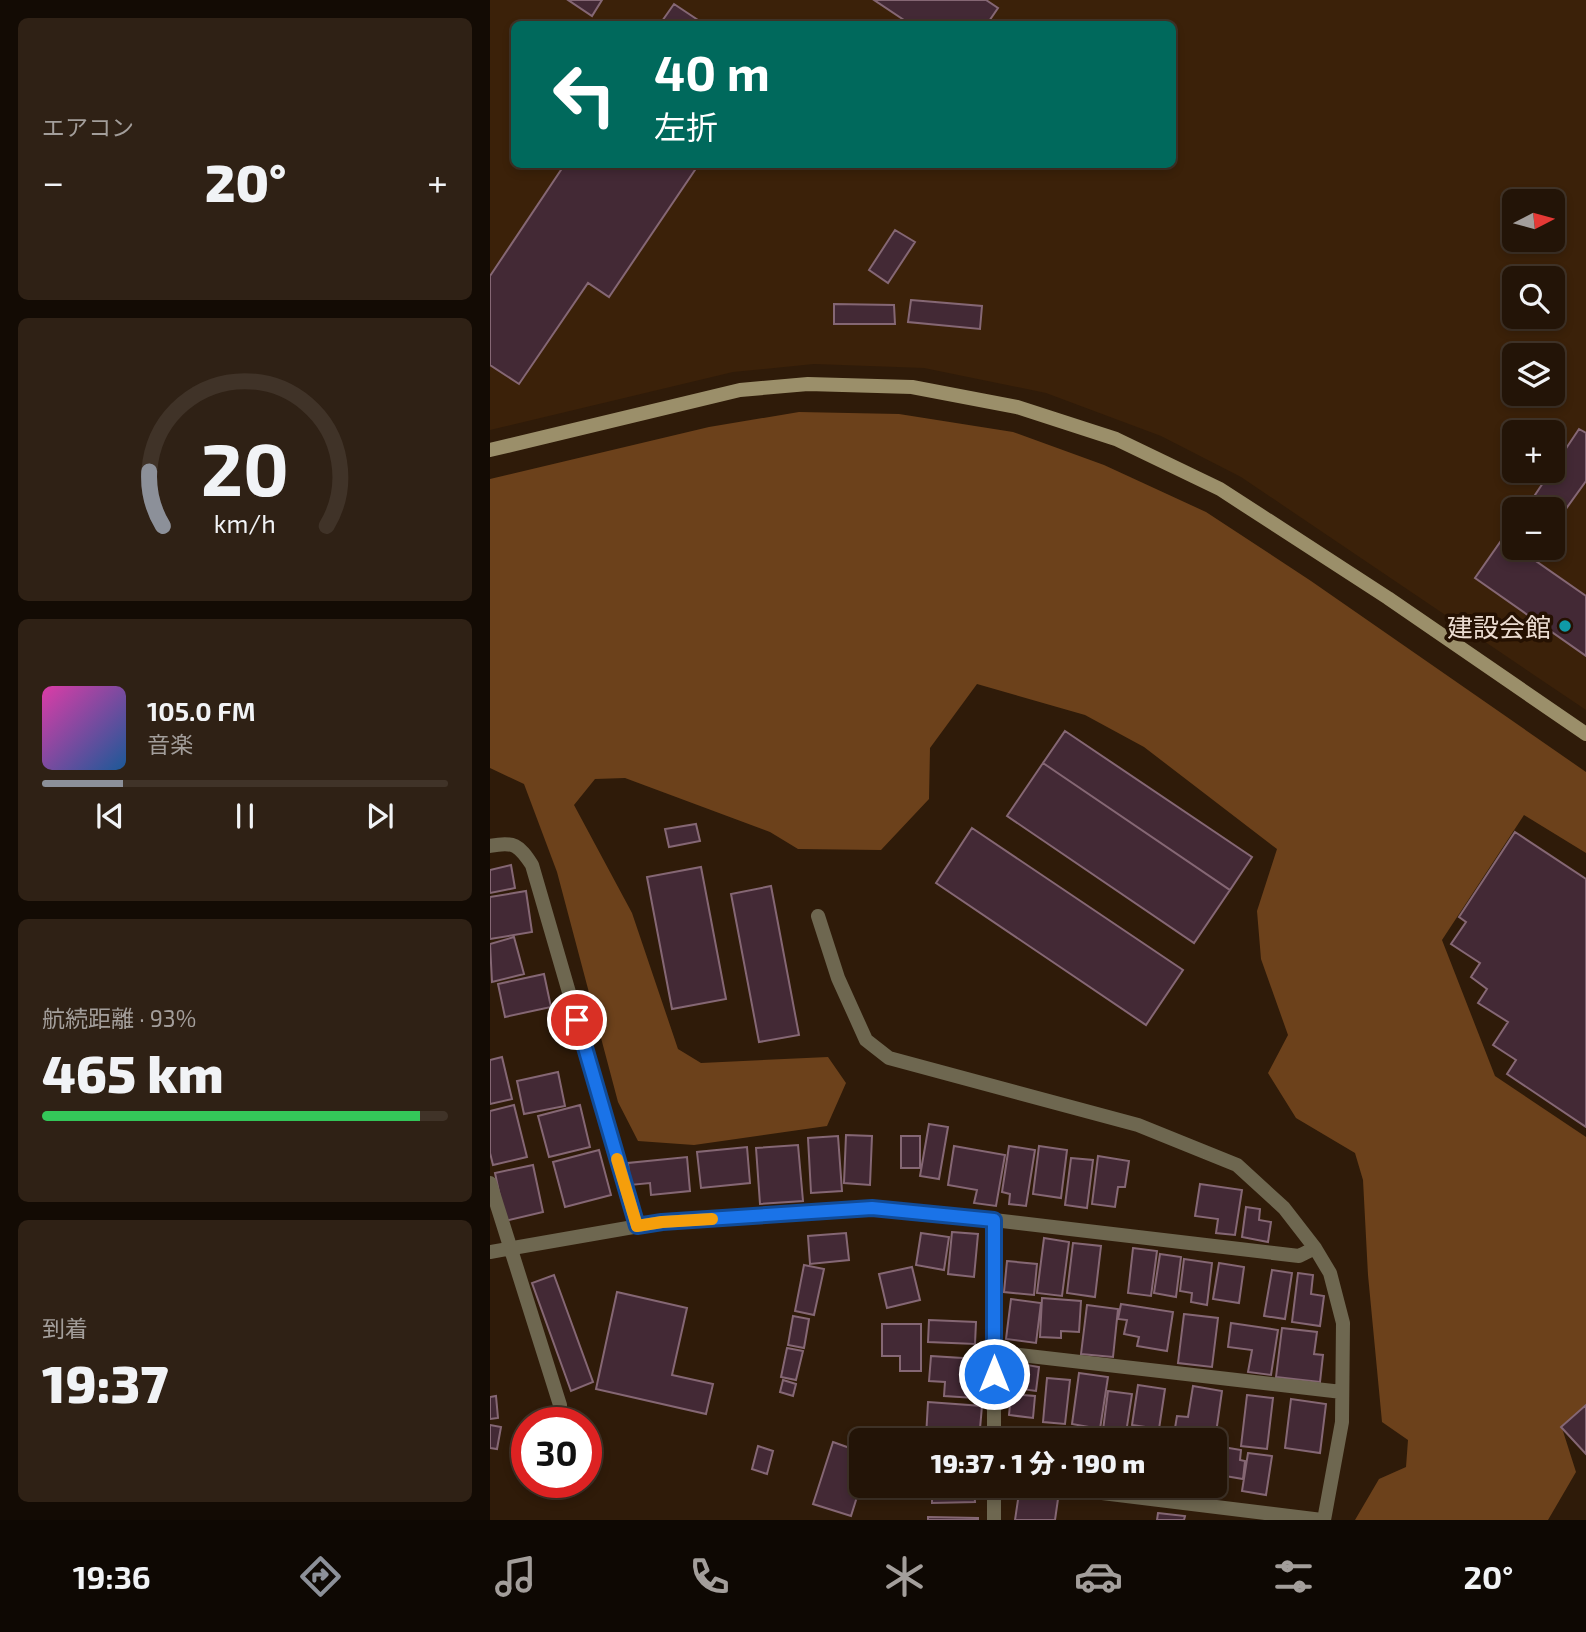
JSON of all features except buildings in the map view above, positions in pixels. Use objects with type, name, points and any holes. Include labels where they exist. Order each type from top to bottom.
[{"type":"street","points":[[490,450],[740,390],[808,384],[912,387],[1017,407],[1116,439],[1220,489],[1388,598],[1586,734]]},
{"type":"street","points":[[490,846],[506,843],[521,847],[532,865],[637,1226]]},
{"type":"street","points":[[818,916],[838,978],[866,1040],[889,1058],[1139,1125],[1237,1165],[1284,1208],[1315,1248],[1330,1273],[1343,1323],[1342,1422],[1323,1520],[1143,1498]]},
{"type":"street","points":[[490,1183],[561,1405]]},
{"type":"street","points":[[490,1252],[662,1222],[872,1208],[1298,1256],[1315,1248]]},
{"type":"street","points":[[994,1220],[994,1428]]},
{"type":"street","points":[[994,1352],[1342,1392]]},
{"type":"street","points":[[994,1498],[994,1520]]},
{"type":"shaded area","points":[[490,0],[1586,0],[1586,710],[1241,477],[1161,436],[1046,393],[924,368],[814,364],[733,372],[490,430]]},
{"type":"shaded area","points":[[799,412],[899,414],[1013,432],[1104,465],[1206,512],[1311,581],[1586,772],[1586,853],[1524,815],[1442,940],[1495,1076],[1586,1137],[1586,1406],[1562,1428],[1576,1472],[1548,1520],[1355,1520],[1379,1479],[1406,1467],[1408,1440],[1382,1422],[1368,1275],[1363,1180],[1355,1153],[1296,1118],[1268,1073],[1288,1035],[1261,959],[1257,911],[1277,849],[1144,747],[1085,715],[977,684],[930,748],[929,799],[881,850],[798,849],[770,832],[625,778],[595,779],[574,805],[632,913],[678,1049],[701,1063],[828,1057],[846,1083],[827,1126],[694,1145],[638,1141],[618,1102],[557,872],[524,784],[490,768],[490,479],[709,427]]},
{"type":"slow traffic","points":[[617,1159],[637,1226],[712,1219]]},
{"type":"place","name":"建設会館","points":[[1565,626]]},
{"type":"route","points":[[577,1020],[637,1226],[872,1208],[994,1220],[994,1374]]}]
